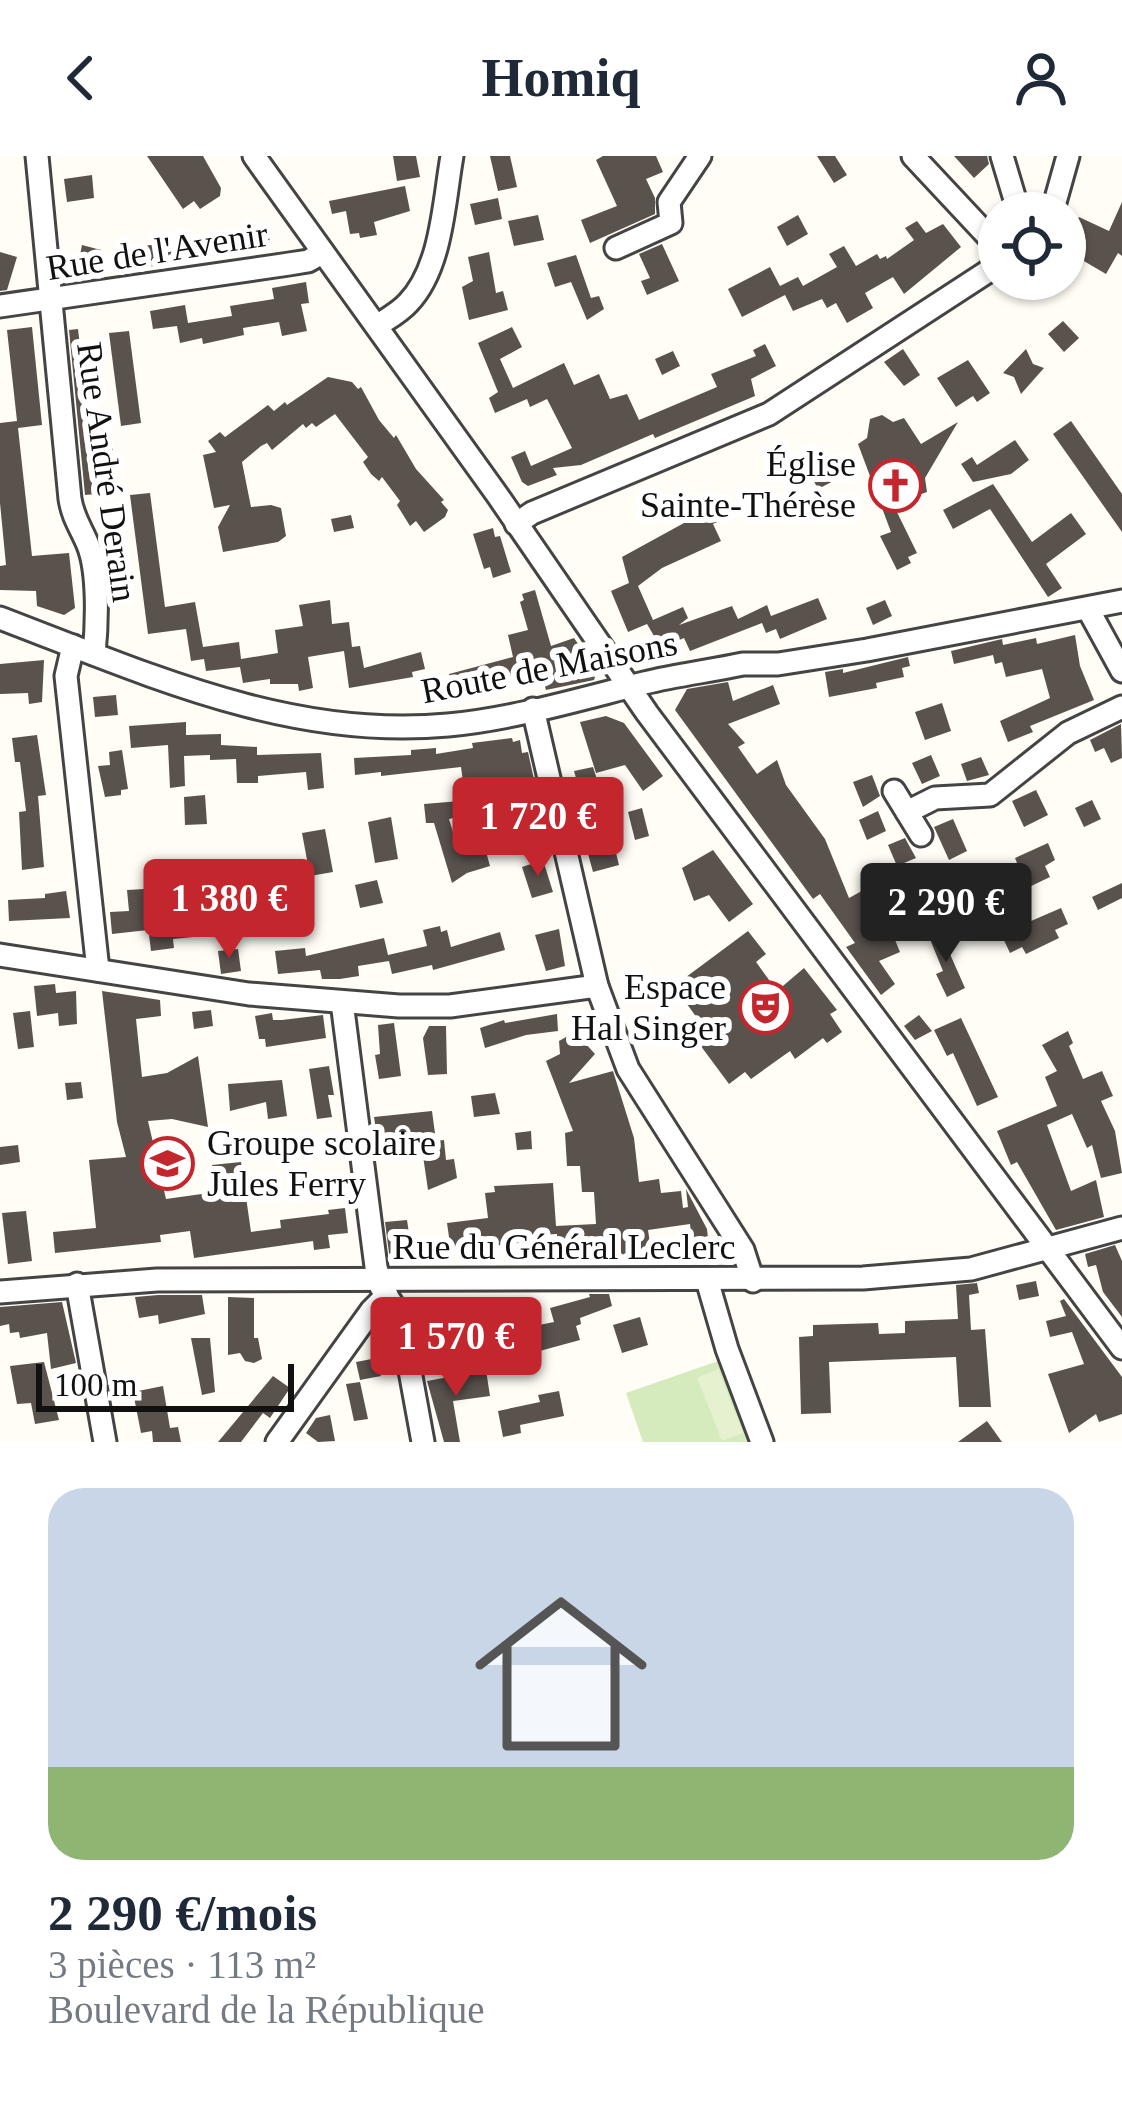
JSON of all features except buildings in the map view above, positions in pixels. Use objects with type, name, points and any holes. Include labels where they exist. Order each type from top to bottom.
[{"type":"street","name":"Rue André Derain","points":[[37,156],[70,499],[75,524],[89,546],[96,612],[84,650],[66,676],[98,970]]},
{"type":"street","points":[[254,156],[629,687],[1122,1348]]},
{"type":"street","points":[[377,326],[408,304],[419,286],[433,254],[452,156]]},
{"type":"street","points":[[616,248],[671,223],[669,202],[700,156]]},
{"type":"street","points":[[913,156],[978,226]]},
{"type":"street","points":[[1001,156],[1012,192]]},
{"type":"street","points":[[1058,192],[1068,156]]},
{"type":"street","name":"Rue de l'Avenir","points":[[0,306],[289,265],[322,253]]},
{"type":"street","points":[[516,524],[532,513],[769,414],[978,278]]},
{"type":"street","name":"Route de Maisons","points":[[0,618],[185,689],[321,722],[390,728],[451,725],[742,664],[778,664],[867,650],[1122,602]]},
{"type":"street","points":[[1088,609],[1122,671]]},
{"type":"street","points":[[907,812],[935,798],[990,794],[1068,733],[1122,707]]},
{"type":"street","points":[[533,709],[597,986],[637,1089],[743,1250],[753,1280]]},
{"type":"street","points":[[894,791],[921,836]]},
{"type":"street","points":[[0,955],[249,994],[342,1002],[450,1006],[597,986]]},
{"type":"street","points":[[342,1002],[383,1288],[400,1316],[423,1442]]},
{"type":"street","name":"Rue du Général Leclerc","points":[[0,1292],[158,1280],[383,1288],[926,1274],[970,1269],[1122,1228]]},
{"type":"street","points":[[707,1280],[762,1442]]},
{"type":"street","points":[[77,1284],[105,1442]]},
{"type":"street","points":[[277,1442],[383,1288]]},
{"type":"green space","points":[[721,1360],[752,1442],[643,1442],[626,1393]]},
{"type":"green space","points":[[718,1369],[743,1433],[722,1441],[697,1378]]},
{"type":"place","name":"Église Sainte-Thérèse","points":[[895,485]]},
{"type":"place","name":"Espace Hal Singer","points":[[765,1008]]},
{"type":"place","name":"Groupe scolaire Jules Ferry","points":[[168,1164]]}]
